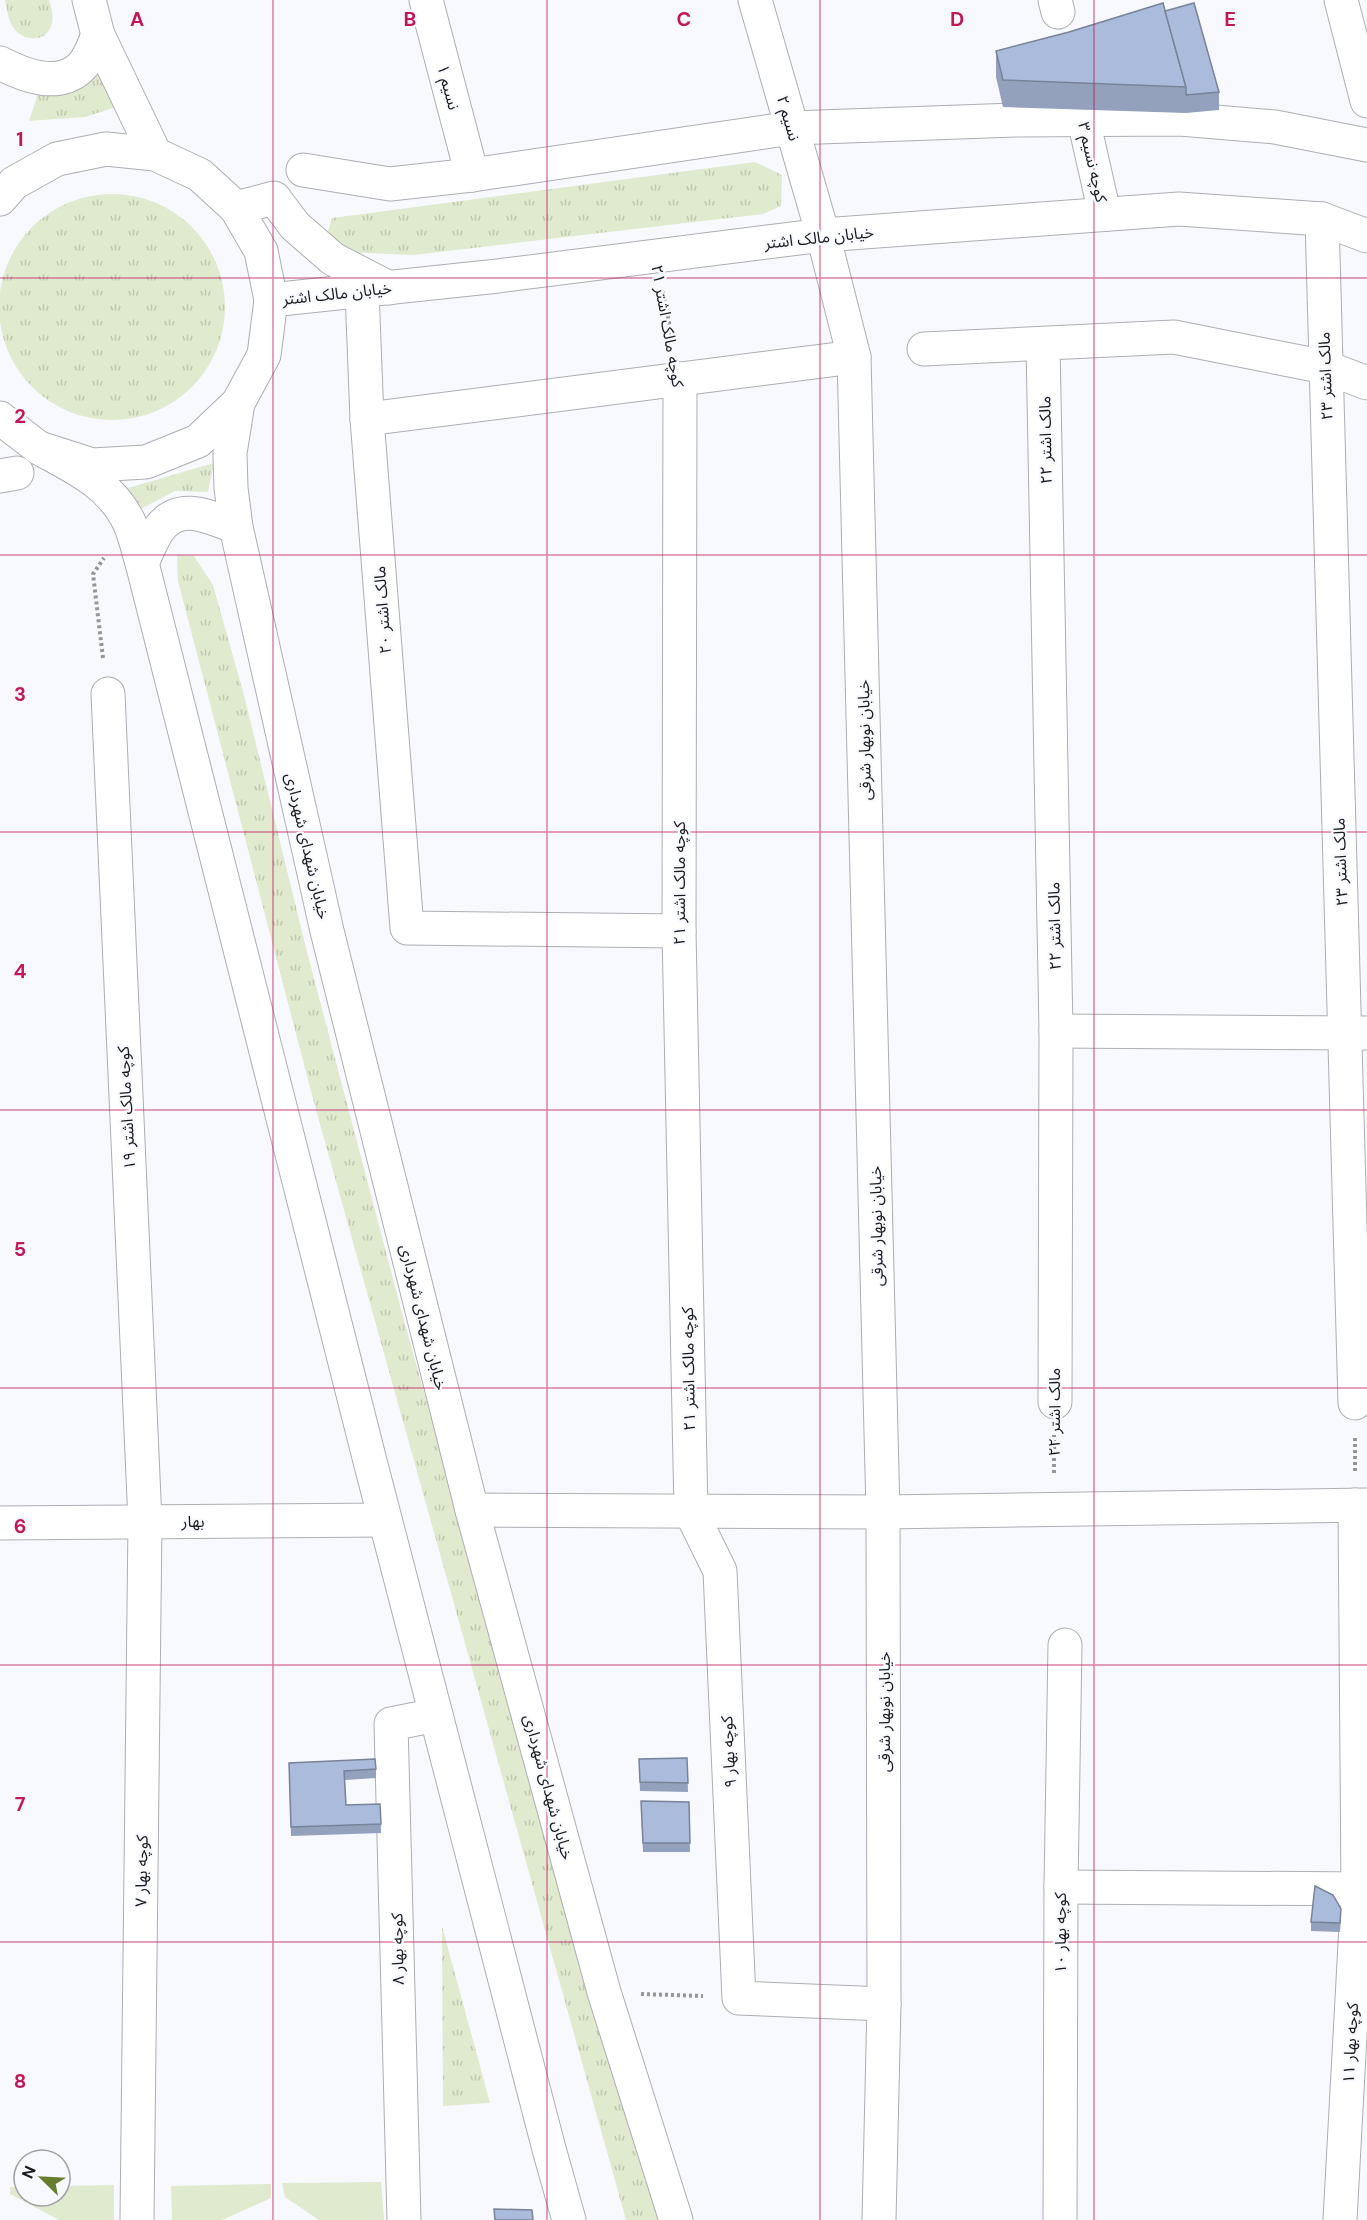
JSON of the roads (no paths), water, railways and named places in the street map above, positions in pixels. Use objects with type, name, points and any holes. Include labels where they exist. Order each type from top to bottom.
[{"type":"street","points":[[89,0],[98,35],[155,154]]},
{"type":"street","name":"نسیم ۱","points":[[426,0],[472,175]]},
{"type":"street","name":"نسیم ۲","points":[[754,0],[823,236]]},
{"type":"street","points":[[1341,0],[1363,66],[1367,101]]},
{"type":"street","points":[[0,63],[20,74],[42,79],[62,78],[79,69],[89,56],[98,35]]},
{"type":"street","points":[[303,170],[390,184],[472,175],[792,128],[1015,120],[1082,115],[1180,119],[1263,126],[1367,145]]},
{"type":"street","name":"کوچه نسیم ۳","points":[[1082,115],[1105,215]]},
{"type":"street","points":[[0,199],[14,183],[57,159],[106,149],[155,154],[200,175],[236,208],[261,251],[271,300],[264,355],[238,403],[198,441],[147,462],[92,465],[39,448]]},
{"type":"street","points":[[236,208],[274,198],[295,226],[333,259],[375,289]]},
{"type":"street","name":"خیابان مالک اشتر","points":[[271,300],[823,236],[1179,209],[1322,219],[1367,236]]},
{"type":"street","name":"مالک اشتر ۲۳","points":[[1322,219],[1325,368],[1356,1033],[1355,1403]]},
{"type":"street","name":"خیابان نوبهار شرقی","points":[[823,236],[854,357],[884,1512],[884,2004],[879,2220]]},
{"type":"street","name":"مالک اشتر ۲۰","points":[[375,289],[367,419],[406,928],[679,931]]},
{"type":"street","points":[[924,350],[1174,337],[1325,368],[1367,383]]},
{"type":"street","name":"مالک اشتر ۲۲","points":[[1043,344],[1056,1031],[1054,1402]]},
{"type":"street","points":[[367,419],[854,357]]},
{"type":"street","name":"کوچه مالک اشتر ۲۱","points":[[680,379],[679,931],[691,1512]]},
{"type":"street","name":"خیابان شهدای شهرداری","points":[[238,403],[230,453],[231,488],[236,527],[327,931],[472,1510],[604,1992],[676,2220]]},
{"type":"street","points":[[0,418],[39,448],[92,477],[109,494],[129,522],[142,563],[385,1520],[569,2220]]},
{"type":"street","points":[[142,563],[159,529],[177,514],[200,513],[236,527]]},
{"type":"street","name":"کوچه مالک اشتر ۱۹","points":[[108,694],[145,1521]]},
{"type":"street","points":[[1056,1031],[1356,1033]]},
{"type":"street","points":[[472,1510],[884,1512],[1361,1505]]},
{"type":"street","name":"کوچه بهار ۱۱","points":[[1340,2220],[1363,1889],[1361,1505]]},
{"type":"street","name":"کوچه بهار ۹","points":[[691,1512],[720,1571],[739,1998],[884,2004]]},
{"type":"street","name":"بهار","points":[[0,1523],[385,1520]]},
{"type":"street","name":"کوچه بهار ۷","points":[[137,2220],[145,1521]]},
{"type":"street","name":"کوچه بهار ۱۰","points":[[1060,2220],[1061,1887],[1065,1645]]},
{"type":"street","name":"کوچه بهار ۸","points":[[404,2220],[391,1724],[436,1715]]},
{"type":"street","points":[[1061,1887],[1363,1889]]}]
